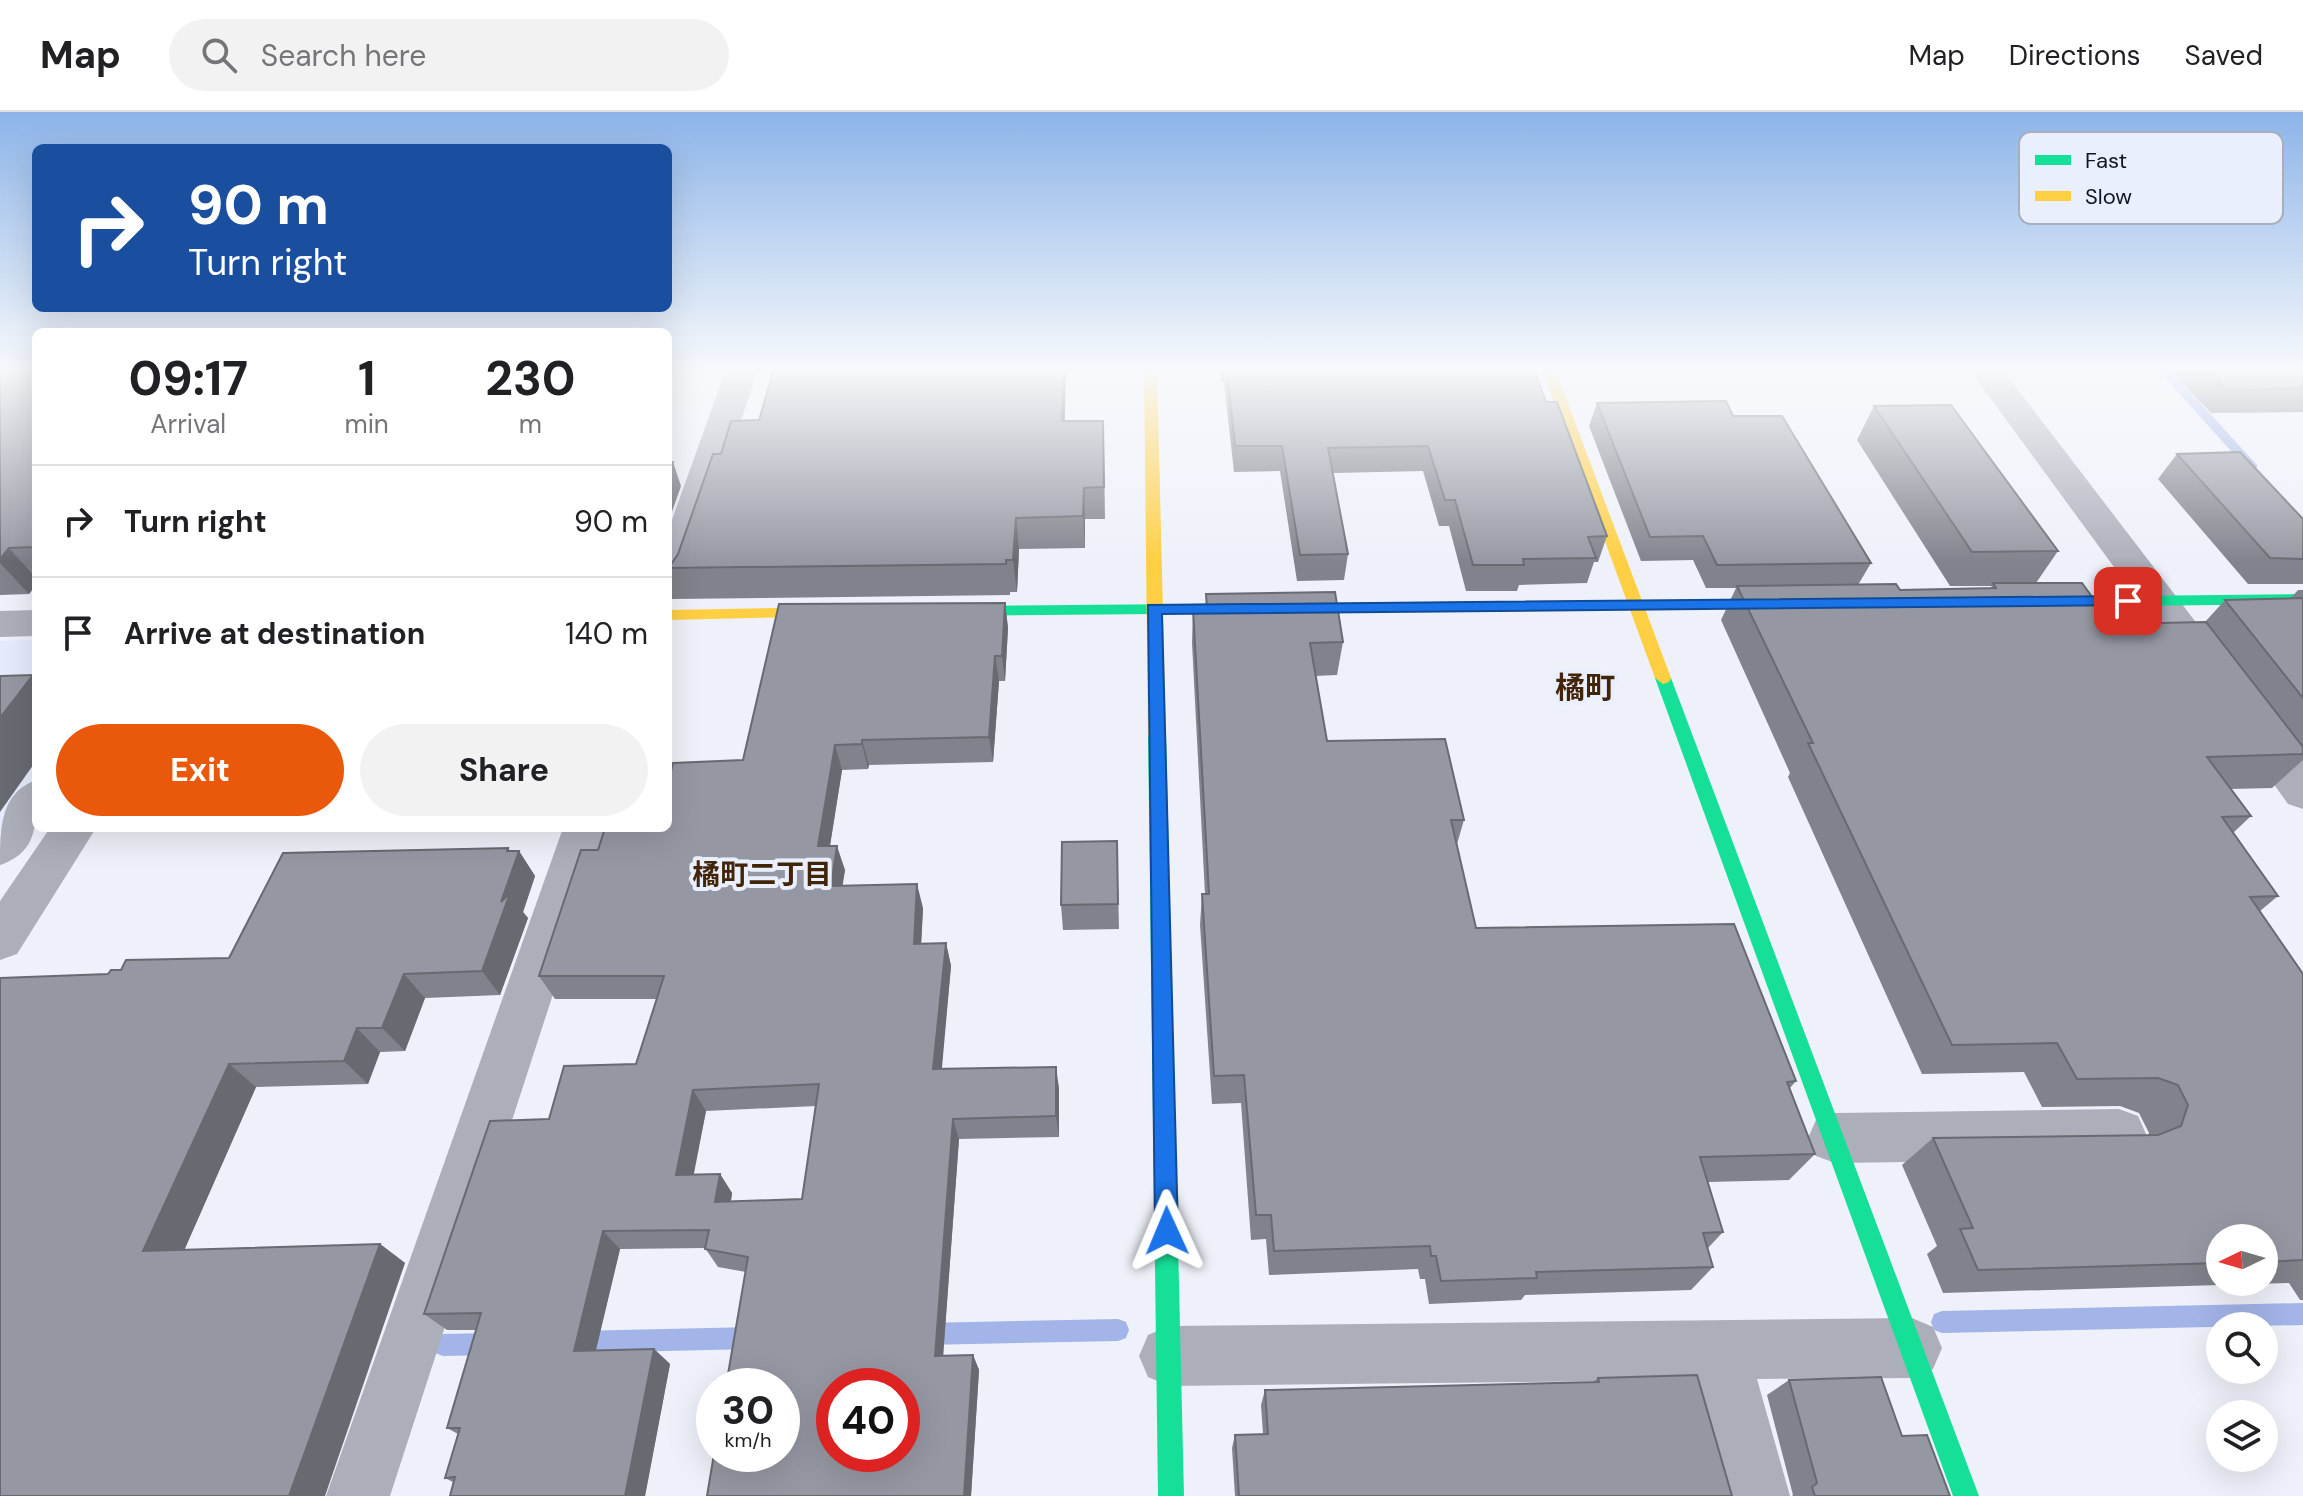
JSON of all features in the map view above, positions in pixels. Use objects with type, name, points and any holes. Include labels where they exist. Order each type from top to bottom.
[{"type":"street","points":[[672,572],[720,434]]},
{"type":"street","points":[[1151,434],[1171,1496]]},
{"type":"street","points":[[1572,434],[1966,1496]]},
{"type":"street","points":[[2033,434],[2303,792]]},
{"type":"street","points":[[2016,602],[2303,599]]},
{"type":"street","points":[[934,611],[1811,604]]},
{"type":"street","points":[[672,615],[856,612]]},
{"type":"street","points":[[0,624],[32,623]]},
{"type":"street","points":[[0,847],[32,803]]},
{"type":"street","points":[[0,940],[71,832]]},
{"type":"street","points":[[358,1496],[584,832]]},
{"type":"street","points":[[1835,1138],[2119,1134]]},
{"type":"street","points":[[1169,1356],[1912,1348]]},
{"type":"street","points":[[1719,1351],[1758,1496]]},
{"type":"shaded area","points":[[32,640],[32,788],[0,832],[0,641]]},
{"type":"building","points":[[0,434],[32,434],[32,547],[9,548],[0,559]]},
{"type":"building","points":[[727,434],[1103,434],[1104,487],[1084,488],[1083,516],[1016,518],[1013,560],[1006,560],[1006,564],[672,568],[713,454],[721,454]]},
{"type":"building","points":[[1234,434],[1569,434],[1607,536],[1588,537],[1596,558],[1523,559],[1524,565],[1473,565],[1455,500],[1445,500],[1428,446],[1328,448],[1348,554],[1300,555],[1282,446],[1235,446]]},
{"type":"building","points":[[1609,434],[1793,434],[1871,563],[1717,565],[1703,536],[1650,537]]},
{"type":"building","points":[[1893,434],[1972,434],[2058,551],[1972,552]]},
{"type":"building","points":[[2240,452],[2303,519],[2303,559],[2270,558],[2177,454]]},
{"type":"building","points":[[1993,583],[2082,583],[2112,624],[2206,622],[2303,747],[2303,754],[2207,757],[2251,816],[2222,817],[2278,896],[2250,897],[2303,974],[2303,1260],[2278,1261],[2278,1224],[2206,1224],[2206,1263],[1978,1270],[1960,1229],[1973,1228],[1933,1138],[2158,1135],[2181,1126],[2188,1105],[2178,1085],[2158,1078],[2077,1079],[2057,1043],[1952,1045],[1737,586],[1896,584],[1900,590],[1996,588]]},
{"type":"building","points":[[1335,592],[1343,642],[1310,643],[1327,741],[1445,739],[1464,820],[1451,820],[1476,928],[1734,924],[1796,1081],[1787,1082],[1815,1154],[1700,1157],[1723,1232],[1703,1233],[1713,1267],[1536,1272],[1537,1278],[1441,1281],[1436,1256],[1431,1256],[1430,1246],[1274,1251],[1271,1215],[1256,1215],[1244,1075],[1214,1076],[1202,894],[1209,894],[1193,609],[1207,609],[1206,594]]},
{"type":"building","points":[[2303,598],[2303,698],[2225,600]]},
{"type":"building","points":[[1005,603],[1002,656],[995,656],[989,737],[862,740],[862,744],[835,745],[818,846],[837,846],[831,886],[917,884],[914,944],[946,943],[933,1069],[1056,1067],[1056,1116],[953,1119],[935,1356],[973,1355],[964,1496],[707,1496],[711,1472],[800,1472],[800,1368],[729,1368],[748,1257],[705,1249],[709,1230],[603,1231],[574,1351],[654,1349],[625,1496],[450,1496],[455,1477],[445,1478],[460,1428],[447,1428],[481,1313],[424,1314],[490,1121],[549,1119],[564,1066],[636,1064],[664,976],[539,976],[581,850],[598,850],[604,832],[672,832],[673,763],[743,760],[779,604]],"holes":[[[819,1084],[802,1199],[715,1202],[720,1174],[676,1175],[693,1090]]]},
{"type":"building","points":[[32,675],[0,718],[0,676]]},
{"type":"building","points":[[1117,841],[1118,904],[1061,905],[1062,842]]},
{"type":"building","points":[[508,848],[507,851],[519,851],[501,902],[510,893],[482,971],[404,974],[382,1028],[357,1028],[344,1061],[229,1064],[143,1251],[380,1244],[289,1496],[0,1496],[0,978],[108,974],[111,970],[121,970],[126,960],[229,958],[283,853]]},
{"type":"building","points":[[1697,1375],[1732,1496],[1239,1496],[1235,1435],[1268,1434],[1265,1390],[1599,1382],[1598,1378]]},
{"type":"building","points":[[1881,1377],[1902,1436],[1927,1435],[1950,1496],[1815,1496],[1812,1487],[1817,1483],[1789,1380]]},
{"type":"waterway","points":[[2221,434],[2253,468]]},
{"type":"waterway","points":[[1942,1322],[2303,1314]]},
{"type":"waterway","points":[[924,1334],[1118,1330]]},
{"type":"waterway","points":[[576,1342],[753,1338]]},
{"type":"waterway","points":[[443,1345],[493,1344]]},
{"type":"traffic: fast","points":[[2034,602],[2303,599]]},
{"type":"traffic: fast","points":[[946,611],[1790,604]]},
{"type":"traffic: fast","points":[[1663,678],[1966,1496]]},
{"type":"traffic: fast","points":[[1157,736],[1171,1496]]},
{"type":"traffic: slow","points":[[1151,434],[1157,736]]},
{"type":"traffic: slow","points":[[1572,434],[1663,678]]},
{"type":"traffic: slow","points":[[672,615],[838,612]]},
{"type":"district","name":"橘町","points":[[1585,688]]},
{"type":"district","name":"橘町二丁目","points":[[762,874]]},
{"type":"route","points":[[1167,1231],[1154,608],[2128,601]]}]
